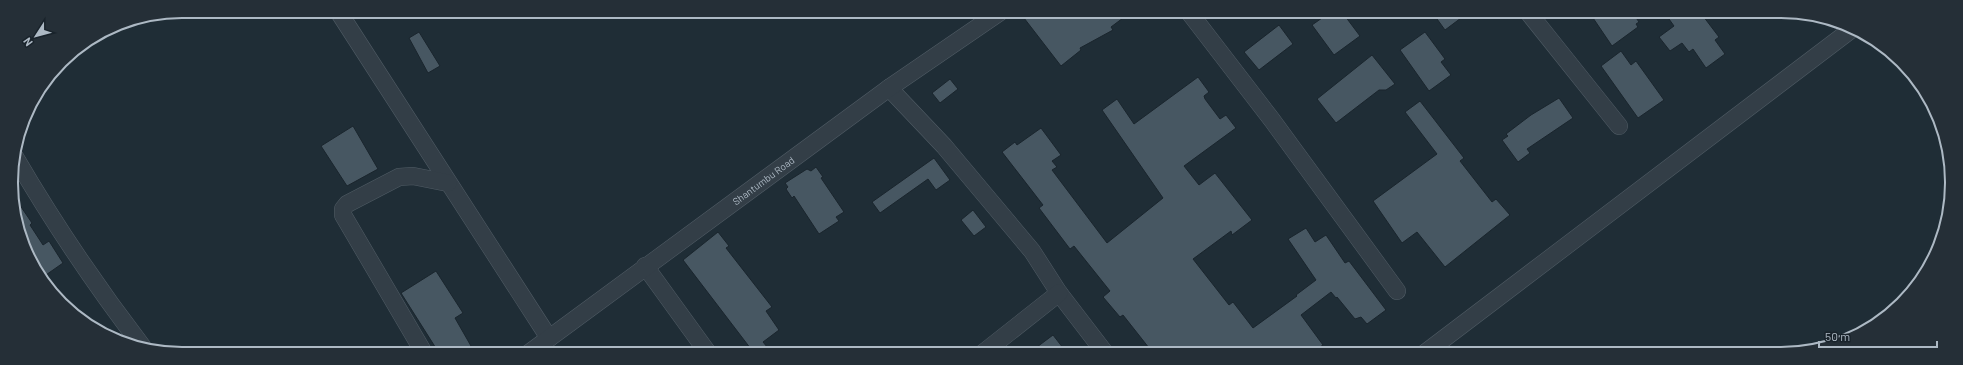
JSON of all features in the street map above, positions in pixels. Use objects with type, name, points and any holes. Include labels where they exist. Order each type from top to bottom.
[{"type":"street","points":[[342,18],[448,183],[550,338]]},
{"type":"street","name":"Shantumbu Road","points":[[537,347],[645,266],[889,88],[981,18]]},
{"type":"street","points":[[1194,18],[1276,126],[1396,291]]},
{"type":"street","points":[[1533,18],[1619,126]]},
{"type":"street","points":[[1433,347],[1847,33]]},
{"type":"street","points":[[889,88],[944,146],[1032,251],[1059,293],[1100,347]]},
{"type":"street","points":[[18,170],[114,310],[138,340]]},
{"type":"street","points":[[420,347],[343,215],[342,210],[347,204],[399,177],[413,176],[448,183]]},
{"type":"street","points":[[645,266],[704,347]]},
{"type":"street","points":[[991,347],[1059,293]]},
{"type":"building","points":[[1024,18],[1123,18],[1111,27],[1113,30],[1080,48],[1081,50],[1061,66]]},
{"type":"building","points":[[1322,18],[1346,18],[1360,36],[1334,55],[1312,25]]},
{"type":"building","points":[[1436,18],[1461,18],[1445,30]]},
{"type":"building","points":[[1593,18],[1636,18],[1639,22],[1636,24],[1638,27],[1612,46]]},
{"type":"building","points":[[1668,18],[1705,18],[1719,37],[1715,40],[1725,54],[1706,68],[1693,49],[1689,52],[1682,43],[1670,51],[1659,37],[1674,26]]},
{"type":"building","points":[[1279,25],[1293,44],[1259,70],[1244,52]]},
{"type":"building","points":[[419,32],[440,66],[428,73],[409,38]]},
{"type":"building","points":[[1425,32],[1445,59],[1441,62],[1451,75],[1429,91],[1400,50]]},
{"type":"building","points":[[1621,51],[1631,65],[1636,61],[1664,100],[1638,118],[1601,66]]},
{"type":"building","points":[[1372,55],[1395,84],[1386,90],[1379,90],[1336,123],[1317,99]]},
{"type":"building","points":[[1198,77],[1209,92],[1204,96],[1205,99],[1220,119],[1226,115],[1236,128],[1184,166],[1199,185],[1215,173],[1252,220],[1232,235],[1231,231],[1193,259],[1229,305],[1233,302],[1253,328],[1297,296],[1296,295],[1316,280],[1288,239],[1306,228],[1315,242],[1326,235],[1345,263],[1349,261],[1386,310],[1367,324],[1361,317],[1355,319],[1331,292],[1301,315],[1323,345],[1320,347],[1148,347],[1123,315],[1120,317],[1103,297],[1110,291],[1074,246],[1070,249],[1039,208],[1043,205],[1002,152],[1015,142],[1017,145],[1041,128],[1061,155],[1052,161],[1057,167],[1052,170],[1107,243],[1163,198],[1102,110],[1117,99],[1134,124]]},
{"type":"building","points":[[950,79],[958,89],[940,103],[932,93]]},
{"type":"building","points":[[1559,98],[1573,118],[1527,149],[1530,153],[1518,162],[1502,140],[1508,136],[1506,134],[1531,115]]},
{"type":"building","points":[[1420,101],[1464,158],[1460,161],[1492,202],[1496,199],[1510,215],[1445,267],[1417,232],[1402,243],[1373,201],[1437,154],[1405,112]]},
{"type":"building","points":[[353,126],[378,169],[347,186],[321,146]]},
{"type":"building","points":[[934,158],[950,180],[936,190],[928,179],[880,213],[872,202]]},
{"type":"building","points":[[816,167],[823,177],[821,178],[844,212],[836,217],[839,221],[819,234],[794,196],[792,198],[786,189],[788,187],[785,183],[807,169],[811,171]]},
{"type":"building","points":[[19,204],[32,223],[30,225],[43,245],[49,241],[63,263],[46,275],[35,255],[27,235]]},
{"type":"building","points":[[973,210],[986,227],[974,236],[961,220]]},
{"type":"building","points":[[718,232],[729,246],[726,248],[772,307],[766,311],[779,330],[763,342],[767,347],[749,347],[683,260]]},
{"type":"building","points":[[436,271],[463,313],[455,318],[472,347],[435,347],[401,293]]},
{"type":"building","points":[[1053,335],[1062,347],[1037,347]]}]
